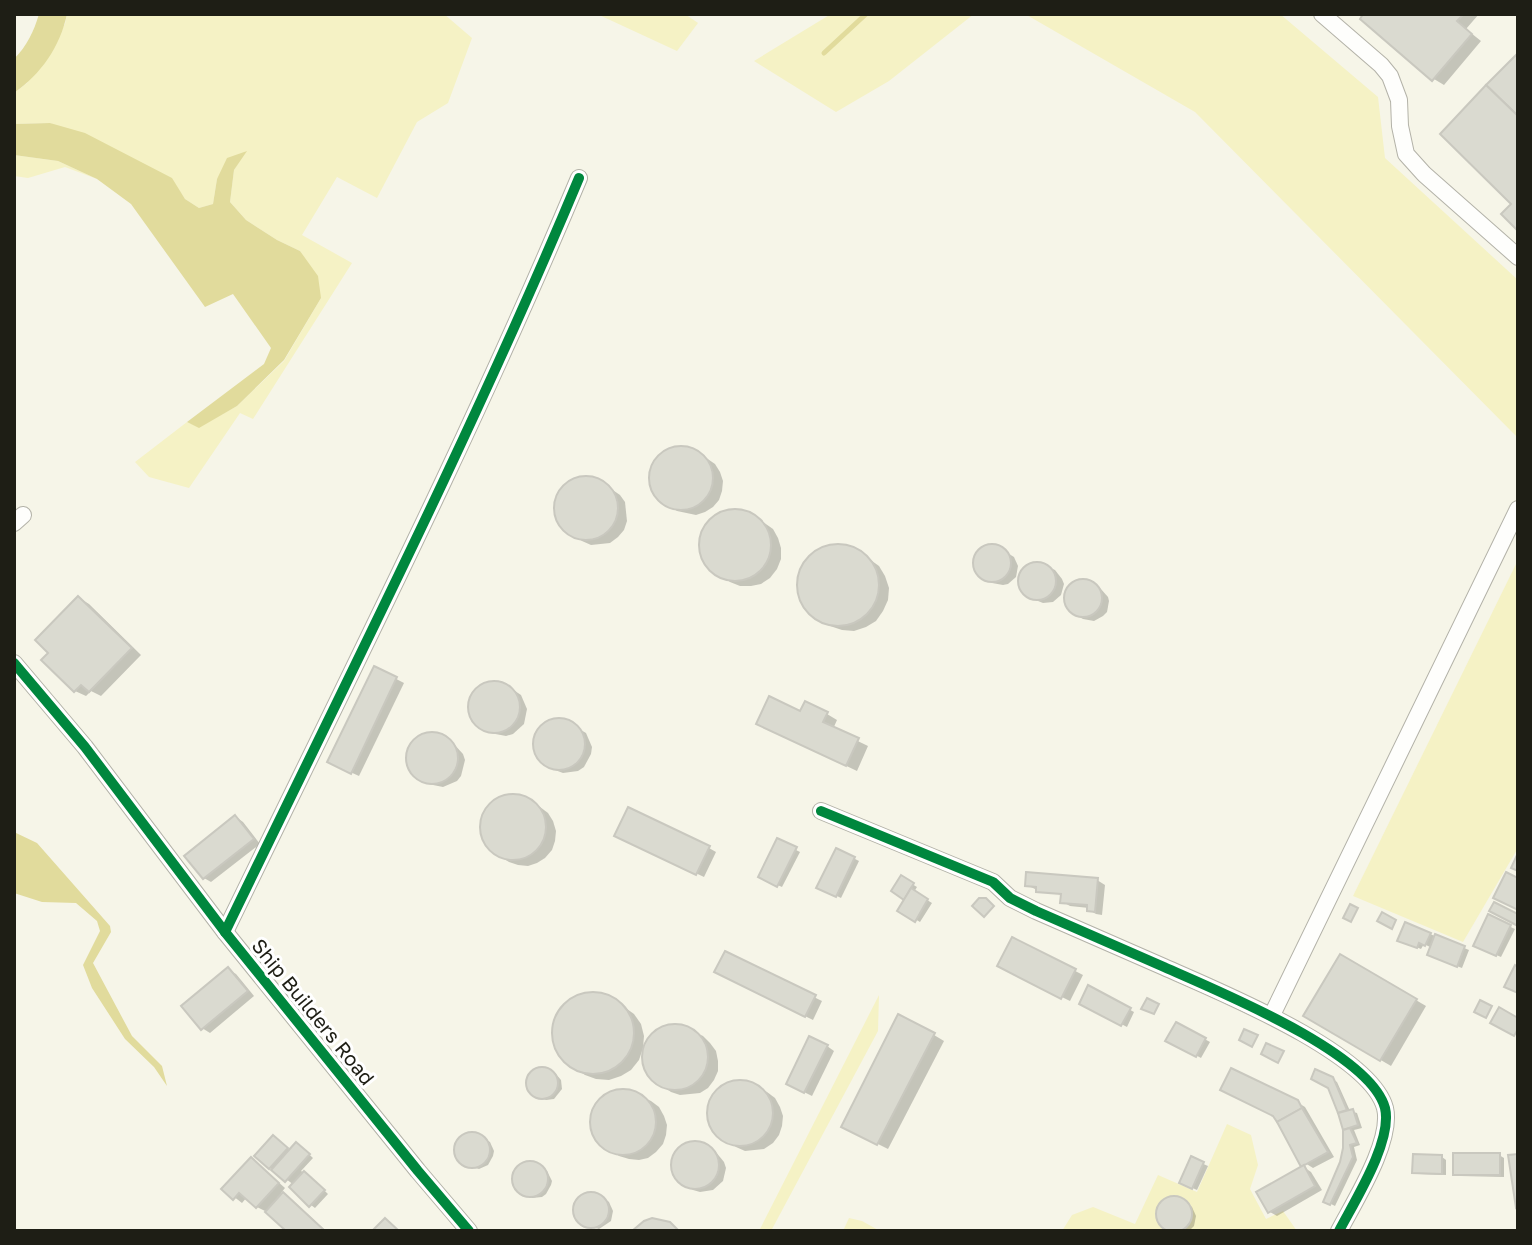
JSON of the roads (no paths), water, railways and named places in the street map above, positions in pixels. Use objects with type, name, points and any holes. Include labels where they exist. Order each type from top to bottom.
[{"type":"street","points":[[1322,14],[1390,76],[1399,100],[1406,154],[1424,174],[1518,257]]},
{"type":"street","points":[[225,932],[431,510],[531,293],[579,178]]},
{"type":"street","points":[[1272,1015],[1518,509]]},
{"type":"street","name":"Ship Builders Road","points":[[14,663],[85,747],[225,932],[469,1231]]},
{"type":"street","points":[[821,811],[993,882],[1010,898],[1036,911],[1272,1015],[1360,1072],[1376,1090],[1386,1116],[1382,1144],[1339,1231]]},
{"type":"waterway","points":[[824,53],[866,14]]}]
